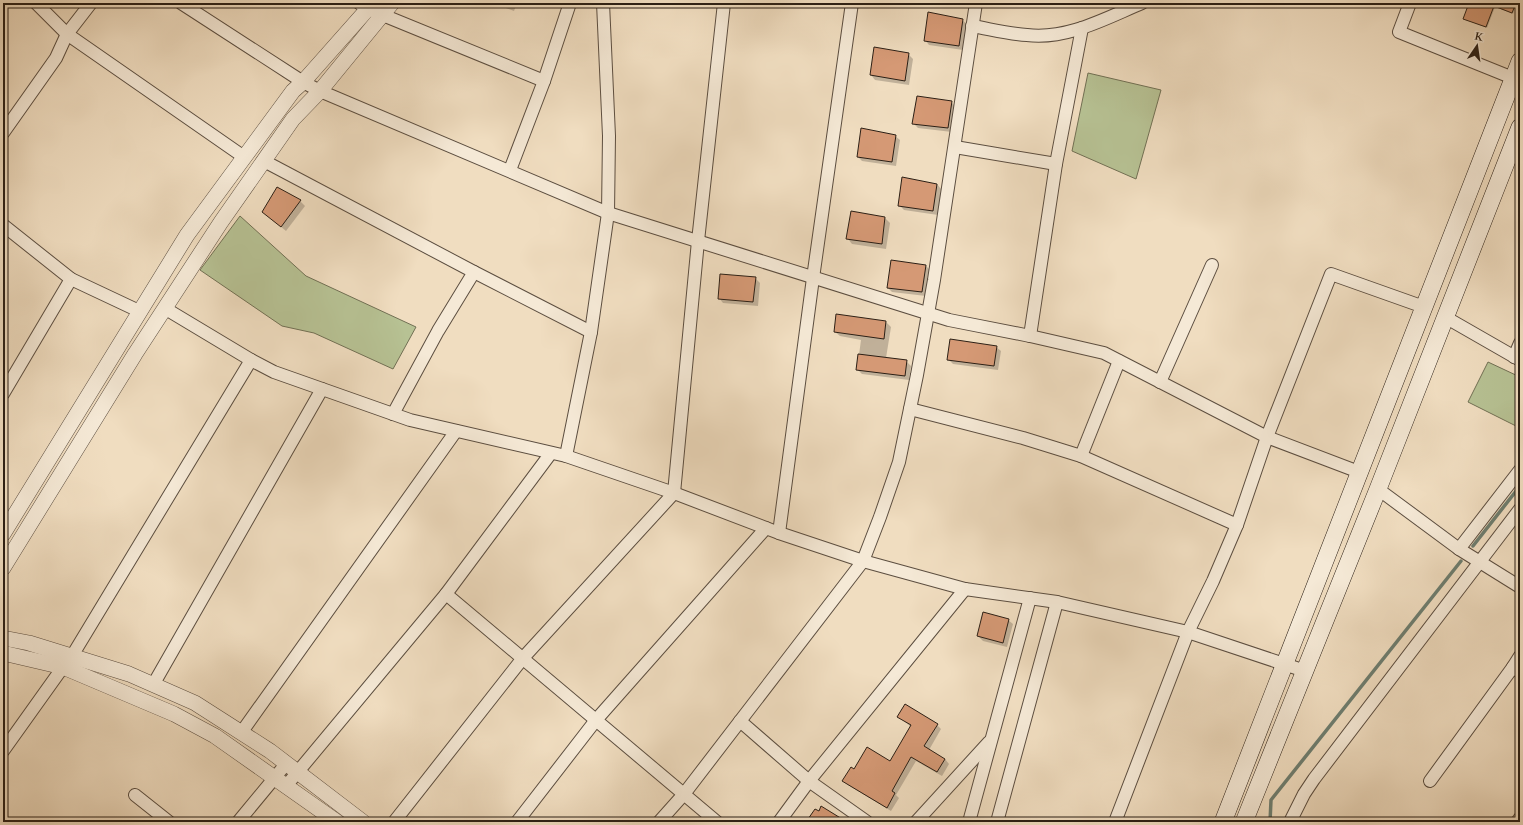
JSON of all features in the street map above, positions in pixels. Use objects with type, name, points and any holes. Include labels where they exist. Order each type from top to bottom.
[{"type":"main road","points":[[1223,822],[1520,61]]},
{"type":"main road","points":[[1244,822],[1378,489],[1520,127]]},
{"type":"street","points":[[36,3],[67,34],[244,157]]},
{"type":"street","points":[[3,133],[56,58],[67,34],[91,3]]},
{"type":"street","points":[[181,3],[303,82],[320,91],[510,170],[608,213],[949,320],[1030,336],[1104,353],[1267,438],[1359,472]]},
{"type":"street","points":[[510,170],[544,81],[570,3]]},
{"type":"street","points":[[566,456],[591,332],[608,213],[609,136],[603,3]]},
{"type":"street","points":[[394,822],[523,658],[674,493],[698,241],[724,3]]},
{"type":"street","points":[[779,533],[852,3]]},
{"type":"street","points":[[658,822],[684,794],[863,562],[898,462],[910,409],[928,314],[955,147],[976,3]]},
{"type":"street","points":[[972,26],[1028,36],[1058,34],[1082,28],[1142,3]]},
{"type":"street","points":[[1410,3],[1399,32],[1513,78]]},
{"type":"street","points":[[3,534],[187,235],[293,91],[375,6]]},
{"type":"street","points":[[375,6],[544,81]]},
{"type":"street","points":[[3,568],[135,354],[166,309],[221,222],[293,119],[320,91],[375,6]]},
{"type":"street","points":[[1030,336],[1056,164],[1082,28]]},
{"type":"street","points":[[955,147],[1056,164]]},
{"type":"street","points":[[264,161],[591,332]]},
{"type":"street","points":[[3,224],[71,279],[139,311]]},
{"type":"street","points":[[1160,382],[1212,264]]},
{"type":"street","points":[[392,414],[438,331],[474,272]]},
{"type":"street","points":[[1115,822],[1188,632],[1213,581],[1237,525],[1267,438],[1331,274],[1424,307]]},
{"type":"street","points":[[3,394],[71,279]]},
{"type":"street","points":[[166,309],[274,372],[410,420],[566,456],[674,493],[779,533],[863,562],[965,589],[1057,602],[1188,632],[1285,663],[1305,671]]},
{"type":"street","points":[[1445,317],[1517,358],[1520,343]]},
{"type":"street","points":[[3,751],[68,662],[252,360]]},
{"type":"street","points":[[1081,456],[1119,361]]},
{"type":"street","points":[[153,685],[322,389]]},
{"type":"street","points":[[910,409],[1023,438],[1081,456],[1237,525]]},
{"type":"street","points":[[241,733],[456,431]]},
{"type":"street","points":[[238,822],[280,782],[446,594],[551,453]]},
{"type":"street","points":[[1459,549],[1520,470]]},
{"type":"street","points":[[1378,489],[1459,549],[1520,587]]},
{"type":"street","points":[[1290,822],[1304,794],[1314,779],[1520,509]]},
{"type":"street","points":[[517,822],[596,720],[766,528]]},
{"type":"street","points":[[779,822],[809,781],[965,589]]},
{"type":"street","points":[[446,594],[717,822]]},
{"type":"street","points":[[969,822],[1030,598]]},
{"type":"street","points":[[997,822],[1057,602]]},
{"type":"street","points":[[3,638],[29,643],[174,714],[215,736],[337,822]]},
{"type":"street","points":[[3,653],[68,662],[129,674],[195,703],[292,768],[364,822]]},
{"type":"street","points":[[1430,781],[1516,669],[1520,656]]},
{"type":"street","points":[[740,721],[809,781],[867,822]]},
{"type":"street","points":[[916,822],[991,740]]},
{"type":"street","points":[[135,795],[169,822]]},
{"type":"street","points":[[1517,822],[1520,818]]},
{"type":"green space","points":[[1088,73],[1161,90],[1136,179],[1072,151]]},
{"type":"green space","points":[[240,216],[306,276],[416,327],[393,369],[314,333],[282,326],[200,270]]},
{"type":"green space","points":[[1488,362],[1520,377],[1520,428],[1468,402]]},
{"type":"building","points":[[1469,3],[1516,3],[1512,13],[1494,6],[1486,27],[1463,19]]},
{"type":"building","points":[[928,12],[963,19],[959,46],[924,41]]},
{"type":"building","points":[[874,47],[909,53],[905,81],[870,75]]},
{"type":"building","points":[[917,96],[952,101],[948,128],[912,124]]},
{"type":"building","points":[[861,128],[896,135],[892,162],[857,157]]},
{"type":"building","points":[[902,177],[937,184],[933,211],[898,206]]},
{"type":"building","points":[[277,187],[301,200],[281,227],[262,212]]},
{"type":"building","points":[[851,211],[885,217],[882,244],[846,239]]},
{"type":"building","points":[[891,260],[926,265],[922,292],[887,288]]},
{"type":"building","points":[[720,274],[756,277],[753,302],[718,299]]},
{"type":"building","points":[[836,314],[886,321],[884,339],[834,332]]},
{"type":"building","points":[[950,339],[997,346],[994,366],[947,360]]},
{"type":"building","points":[[858,354],[907,360],[905,376],[856,370]]},
{"type":"building","points":[[983,612],[1009,619],[1003,643],[977,636]]},
{"type":"building","points":[[905,704],[938,724],[924,746],[945,759],[937,772],[911,757],[892,791],[895,793],[887,808],[842,781],[851,767],[854,769],[867,747],[890,761],[911,725],[897,717]]},
{"type":"building","points":[[821,806],[847,822],[814,822],[808,819],[815,809],[819,811]]},
{"type":"waterway","points":[[1473,546],[1520,486]]},
{"type":"waterway","points":[[1270,822],[1271,800],[1461,561]]}]
